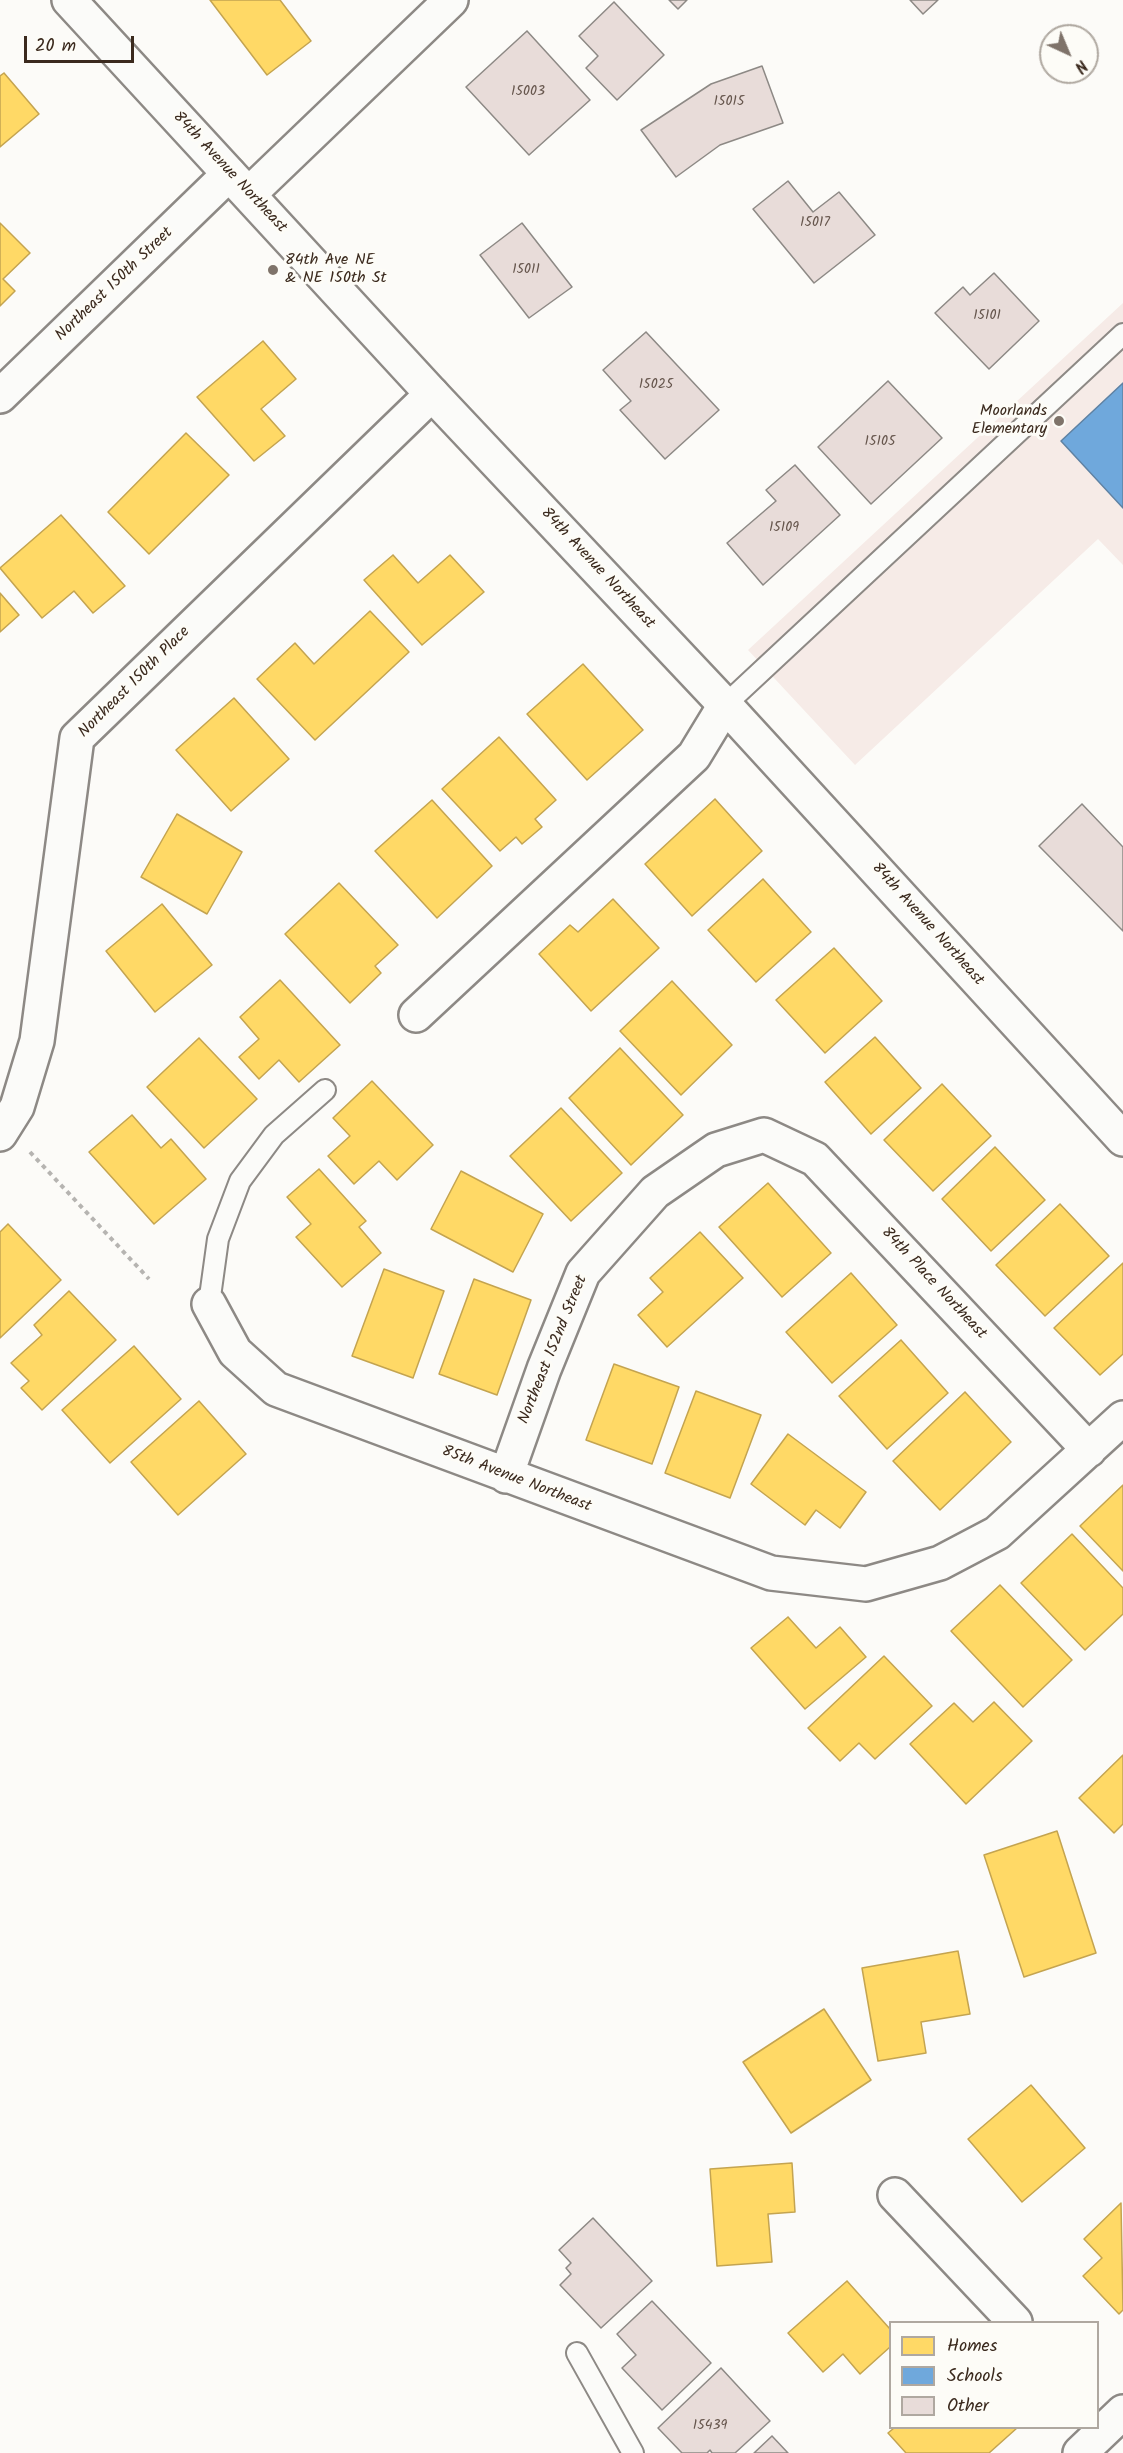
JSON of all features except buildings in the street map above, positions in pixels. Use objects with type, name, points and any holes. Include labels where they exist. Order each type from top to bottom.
[{"type":"street","name":"84th Avenue Northeast","points":[[69,0],[432,394],[725,705],[1123,1139]]},
{"type":"street","name":"Northeast 150th Street","points":[[0,396],[451,0]]},
{"type":"street","name":"Northeast 150th Place","points":[[14,1141],[17,1107],[37,1041],[77,738],[432,394]]},
{"type":"street","points":[[416,1015],[694,756],[725,705]]},
{"type":"street","name":"84th Place Northeast","points":[[764,1135],[815,1159],[1089,1450]]},
{"type":"street","name":"Northeast 152nd Street","points":[[506,1476],[544,1369],[583,1273],[655,1192],[716,1150],[764,1135]]},
{"type":"street","name":"85th Avenue Northeast","points":[[209,1304],[236,1352],[276,1389],[771,1573],[866,1584],[940,1563],[997,1533],[1089,1450]]},
{"type":"street","points":[[1089,1450],[1123,1418]]},
{"type":"street","points":[[895,2195],[1014,2321]]},
{"type":"street","points":[[1099,2429],[1110,2415]]},
{"type":"street","points":[[1080,2453],[1099,2429]]},
{"type":"lane","points":[[725,705],[1123,334]]},
{"type":"lane","points":[[209,1304],[218,1239],[240,1181],[274,1135],[325,1090]]},
{"type":"lane","points":[[577,2353],[633,2453]]},
{"type":"path","points":[[14,1141],[149,1279]]},
{"type":"shaded area","name":"Moorlands Elementary","points":[[1123,303],[1123,565],[1098,539],[855,765],[748,650]]},
{"type":"place","name":"84th Ave NE & NE 150th St","points":[[273,270]]},
{"type":"place","name":"Moorlands Elementary","points":[[1059,421]]}]
